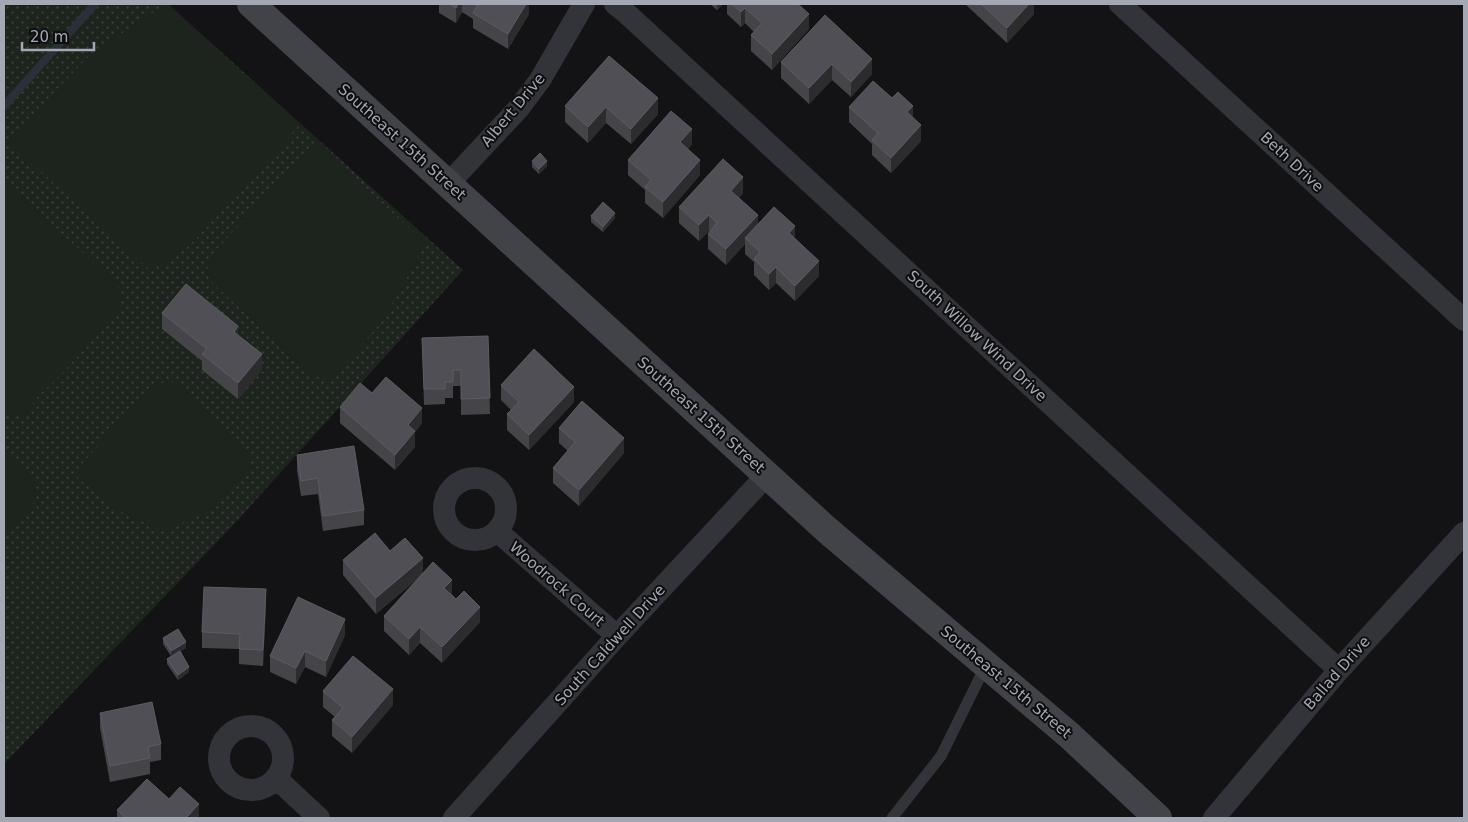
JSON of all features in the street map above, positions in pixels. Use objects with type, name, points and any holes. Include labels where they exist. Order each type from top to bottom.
[{"type":"main road","name":"Southeast 15th Street","points":[[251,4],[827,530],[1069,735],[1158,818]]},
{"type":"street","name":"Albert Drive","points":[[448,184],[519,108],[540,80],[584,4]]},
{"type":"street","name":"South Willow Wind Drive","points":[[615,4],[1338,670]]},
{"type":"street","name":"Beth Drive","points":[[1120,4],[1464,320]]},
{"type":"street","name":"South Caldwell Drive","points":[[454,818],[617,636],[767,475]]},
{"type":"street","name":"Woodrock Court","points":[[497,531],[617,636]]},
{"type":"street","name":"Ballad Drive","points":[[1214,818],[1338,670],[1464,533]]},
{"type":"street","points":[[276,778],[320,818]]},
{"type":"lane","points":[[892,818],[941,756],[986,664]]},
{"type":"shaded area","points":[[4,4],[168,4],[463,270],[237,521],[4,764]]},
{"type":"shaded area","points":[[166,4],[300,124],[255,176],[190,245],[164,263],[148,268],[7,141],[92,53]]},
{"type":"shaded area","points":[[316,142],[426,244],[383,320],[331,381],[314,376],[209,280],[207,260]]},
{"type":"shaded area","points":[[4,182],[118,284],[119,311],[58,378],[38,396],[23,416],[4,415]]},
{"type":"shaded area","points":[[176,382],[249,452],[249,470],[205,513],[163,531],[119,511],[73,474],[155,383]]},
{"type":"shaded area","points":[[4,453],[34,480],[35,501],[4,533]]},
{"type":"building","points":[[450,4],[458,4],[456,8]]},
{"type":"building","points":[[474,4],[526,4],[508,34],[473,13],[477,6]]},
{"type":"building","points":[[732,4],[798,4],[809,14],[772,54],[751,35],[762,23],[745,8],[741,12]]},
{"type":"building","points":[[981,4],[1029,4],[1007,28]]},
{"type":"building","points":[[825,15],[872,59],[851,82],[832,64],[809,88],[781,62]]},
{"type":"building","points":[[609,56],[658,98],[631,129],[606,107],[588,127],[565,106]]},
{"type":"building","points":[[873,81],[892,98],[898,92],[913,106],[907,112],[921,125],[891,158],[872,140],[878,133],[849,107]]},
{"type":"building","points":[[671,111],[692,129],[680,142],[700,160],[663,202],[645,187],[651,180],[628,160]]},
{"type":"building","points":[[540,153],[547,161],[539,169],[532,161]]},
{"type":"building","points":[[723,159],[743,177],[731,191],[758,215],[726,249],[708,234],[717,223],[709,215],[699,225],[679,207]]},
{"type":"building","points":[[603,202],[615,213],[603,227],[591,216]]},
{"type":"building","points":[[774,207],[795,226],[789,233],[819,261],[795,286],[776,267],[769,274],[754,259],[760,252],[745,238]]},
{"type":"building","points":[[186,284],[238,326],[234,332],[262,354],[238,383],[202,354],[207,349],[162,313]]},
{"type":"building","points":[[488,336],[490,398],[461,399],[461,370],[453,370],[453,382],[445,382],[445,389],[424,389],[422,338]]},
{"type":"building","points":[[534,349],[574,387],[529,435],[507,414],[519,402],[501,385]]},
{"type":"building","points":[[386,377],[422,408],[408,425],[415,431],[395,455],[340,407],[360,383],[372,393]]},
{"type":"building","points":[[582,401],[624,438],[579,490],[553,468],[575,442],[559,428]]},
{"type":"building","points":[[354,446],[364,510],[323,516],[318,478],[301,481],[297,455]]},
{"type":"building","points":[[375,533],[390,551],[405,538],[423,558],[376,598],[343,560]]},
{"type":"building","points":[[433,562],[452,580],[444,588],[456,599],[464,591],[480,607],[442,647],[420,627],[409,639],[384,616]]},
{"type":"building","points":[[204,587],[266,589],[263,650],[239,649],[240,634],[202,632]]},
{"type":"building","points":[[298,597],[345,619],[326,661],[305,651],[296,668],[270,656]]},
{"type":"building","points":[[178,629],[186,642],[171,651],[163,638]]},
{"type":"building","points":[[180,651],[189,667],[178,675],[167,659]]},
{"type":"building","points":[[353,656],[393,689],[352,737],[332,720],[343,708],[323,691]]},
{"type":"building","points":[[152,702],[161,744],[148,747],[150,758],[110,766],[100,713]]},
{"type":"building","points":[[147,779],[169,799],[180,787],[199,804],[186,818],[126,818],[117,810]]},
{"type":"waterway","points":[[4,106],[95,4]]}]
